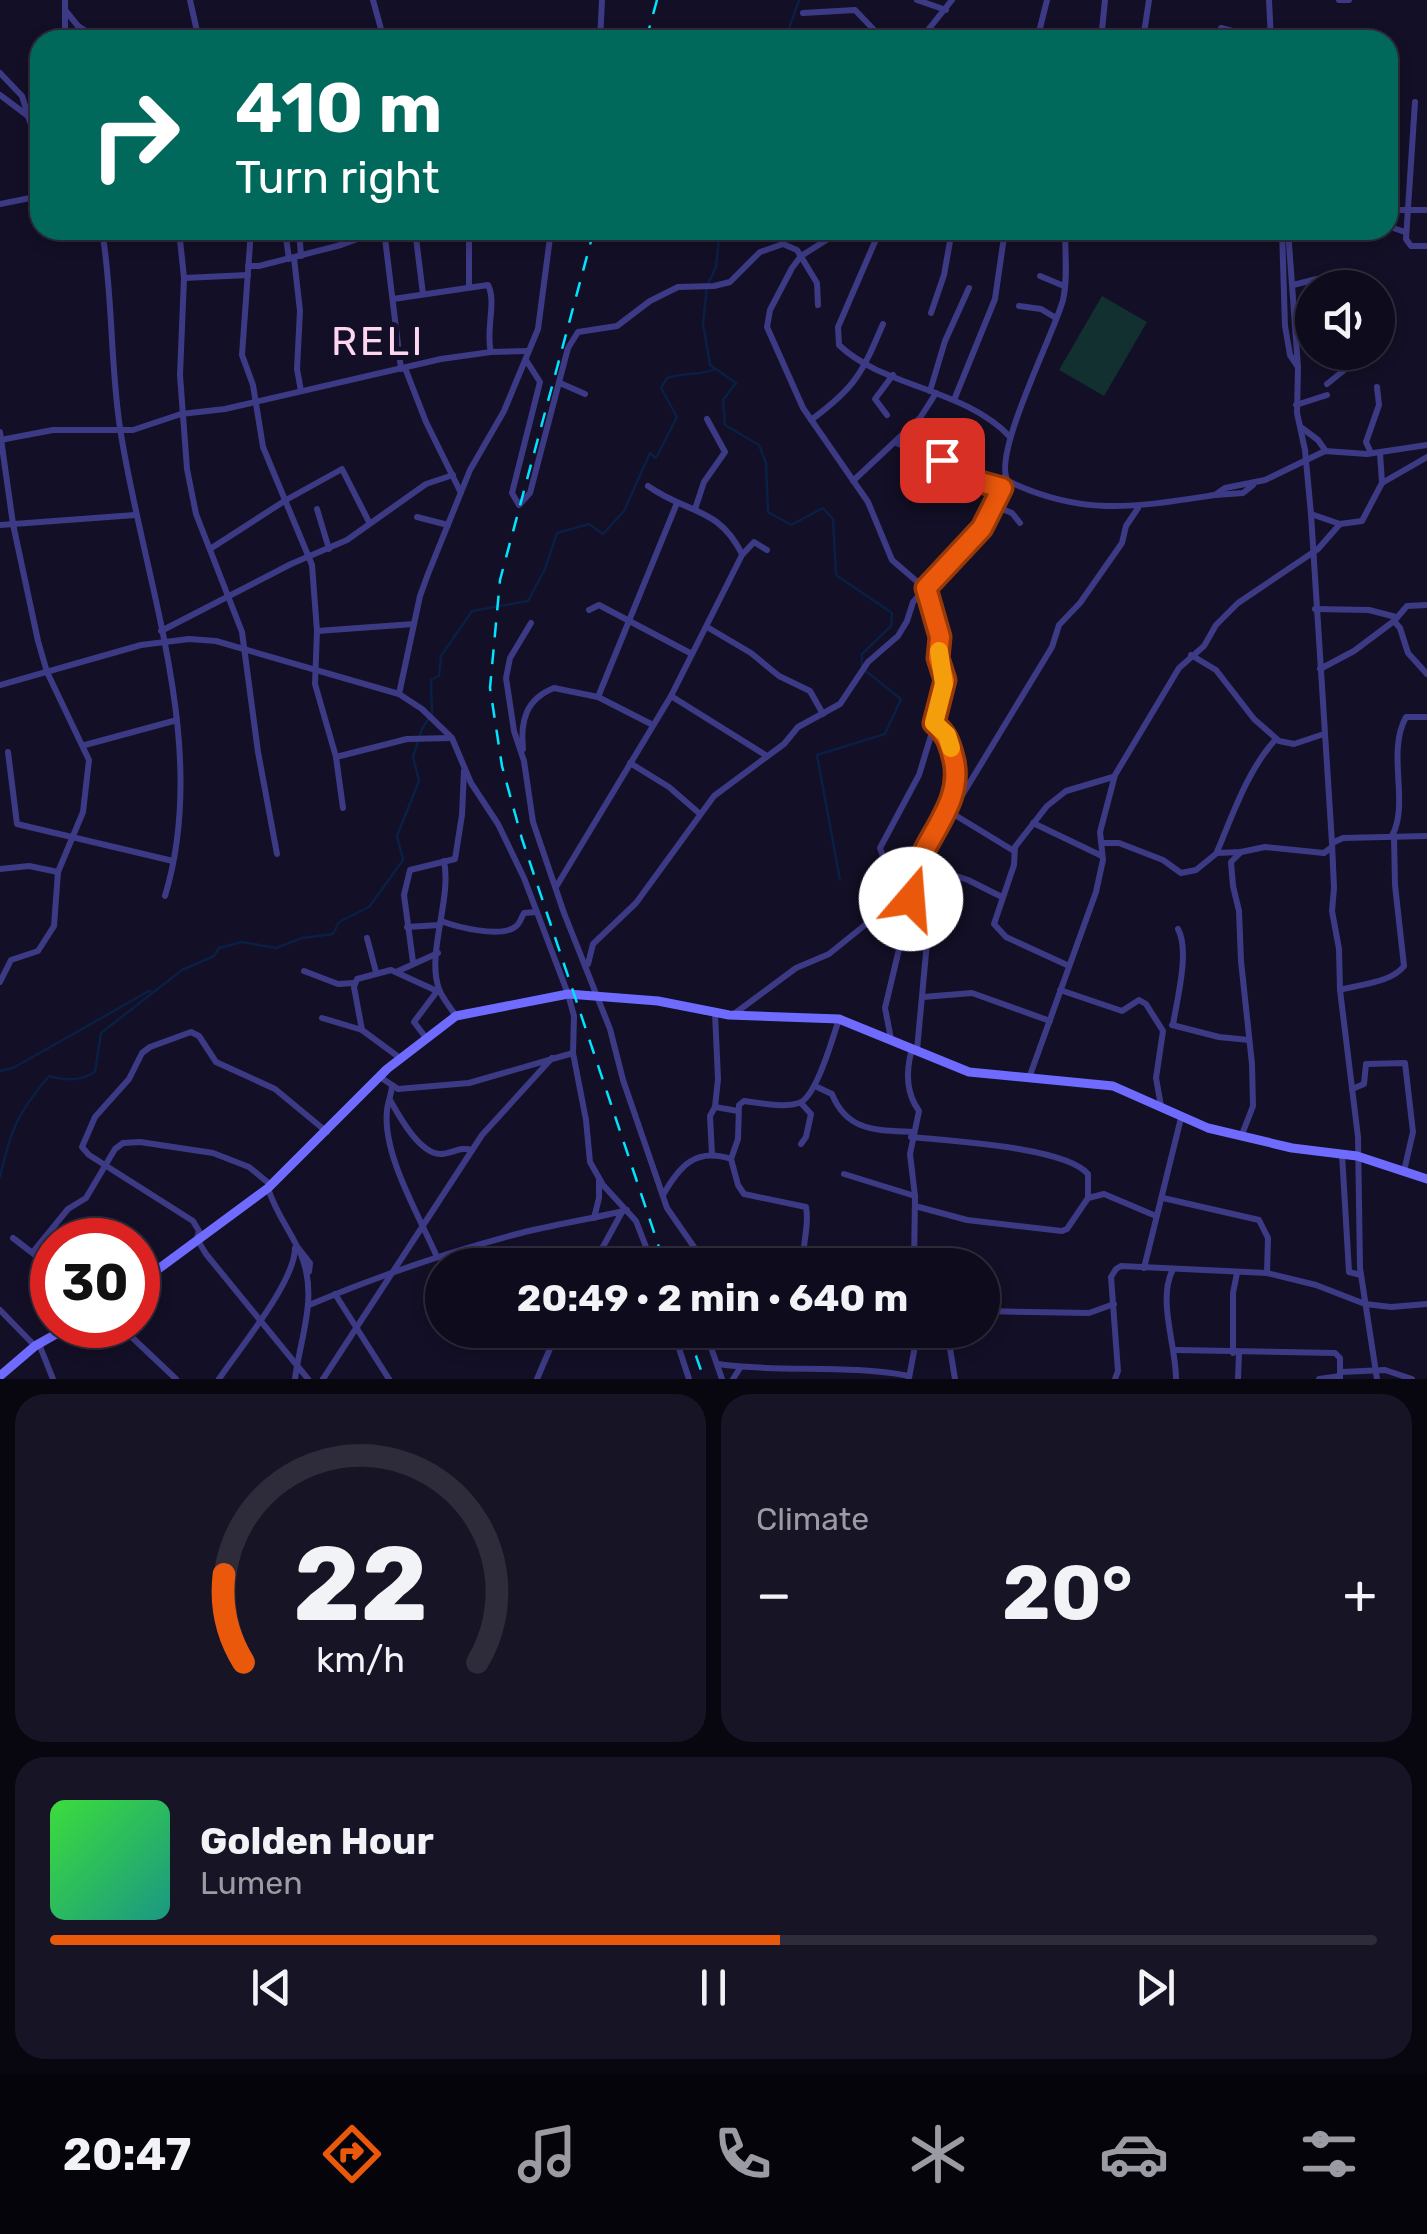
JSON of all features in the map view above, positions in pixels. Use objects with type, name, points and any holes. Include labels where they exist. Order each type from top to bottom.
[{"type":"street","points":[[65,0],[65,30]]},
{"type":"street","points":[[190,0],[197,30]]},
{"type":"street","points":[[373,0],[381,30]]},
{"type":"street","points":[[600,30],[602,0]]},
{"type":"street","points":[[918,0],[946,10]]},
{"type":"street","points":[[929,30],[952,0]]},
{"type":"street","points":[[1040,30],[1047,0]]},
{"type":"street","points":[[1102,30],[1105,0]]},
{"type":"street","points":[[1145,30],[1150,0]]},
{"type":"street","points":[[1269,0],[1270,30]]},
{"type":"street","points":[[1339,0],[1349,0]]},
{"type":"street","points":[[65,10],[86,30]]},
{"type":"street","points":[[803,13],[855,10],[875,30]]},
{"type":"street","points":[[1221,28],[1229,30]]},
{"type":"street","points":[[0,73],[22,96],[30,122]]},
{"type":"street","points":[[0,95],[28,116]]},
{"type":"street","points":[[1415,102],[1405,232],[1408,245],[1427,246]]},
{"type":"street","points":[[1414,127],[1426,128]]},
{"type":"street","points":[[0,204],[30,198]]},
{"type":"street","points":[[1398,210],[1427,210]]},
{"type":"street","points":[[1398,230],[1405,232]]},
{"type":"street","points":[[103,240],[120,430],[176,720],[180,783],[166,896]]},
{"type":"street","points":[[179,240],[184,278],[180,338],[182,414],[193,498],[230,597],[244,648],[277,854]]},
{"type":"street","points":[[250,240],[242,356],[252,379],[263,448],[310,556],[317,631],[317,694],[336,757],[344,808]]},
{"type":"street","points":[[288,240],[295,258]]},
{"type":"street","points":[[298,240],[297,369],[302,391]]},
{"type":"street","points":[[184,278],[248,270],[352,240]]},
{"type":"street","points":[[384,240],[403,368],[461,492]]},
{"type":"street","points":[[416,240],[424,294]]},
{"type":"street","points":[[468,285],[469,240]]},
{"type":"street","points":[[399,694],[420,596],[461,492],[493,435],[540,322],[550,240]]},
{"type":"street","points":[[783,240],[784,244]]},
{"type":"street","points":[[826,240],[801,256],[770,310],[767,327],[811,420],[868,502],[892,560],[926,588],[940,637],[938,658],[945,680],[920,775],[880,848],[888,870],[910,882]]},
{"type":"street","points":[[873,240],[836,340],[843,350],[954,400],[994,422],[1010,437]]},
{"type":"street","points":[[931,313],[950,240]]},
{"type":"street","points":[[954,400],[995,299],[1004,240]]},
{"type":"street","points":[[586,970],[593,944],[636,904],[714,796],[784,744],[798,728],[840,704],[868,662],[898,636],[911,604],[982,528],[1002,488],[1010,437],[1056,318],[1064,286],[1065,240]]},
{"type":"street","points":[[1285,240],[1285,326],[1295,362]]},
{"type":"street","points":[[1286,240],[1295,335]]},
{"type":"street","points":[[527,356],[540,382],[512,494],[518,505],[528,498],[568,348],[578,332],[617,326],[670,289],[714,286],[738,279],[764,250],[784,244],[798,250],[816,283],[818,305]]},
{"type":"street","points":[[1040,276],[1064,286]]},
{"type":"street","points":[[393,299],[486,284],[491,288],[491,352]]},
{"type":"street","points":[[853,481],[925,412],[945,341],[969,288]]},
{"type":"street","points":[[1019,306],[1041,309],[1056,318]]},
{"type":"street","points":[[811,420],[846,391],[868,363],[883,324]]},
{"type":"street","points":[[0,982],[11,960],[38,951],[54,926],[58,872],[88,794],[89,760],[47,672],[12,524],[1,437],[53,430],[140,429],[182,414],[256,402],[403,368],[491,352],[527,356]]},
{"type":"street","points":[[1298,370],[1296,406],[1310,514],[1332,845],[1332,911],[1352,1089],[1361,1275],[1377,1379]]},
{"type":"street","points":[[1328,384],[1344,370]]},
{"type":"street","points":[[887,415],[876,399],[892,375]]},
{"type":"street","points":[[560,383],[585,394]]},
{"type":"street","points":[[1377,387],[1379,406],[1366,442],[1376,453],[1382,484]]},
{"type":"street","points":[[1296,406],[1327,395]]},
{"type":"street","points":[[695,510],[704,482],[724,452],[707,419]]},
{"type":"street","points":[[1301,428],[1318,440],[1325,451]]},
{"type":"street","points":[[896,443],[942,460],[971,480],[1002,488]]},
{"type":"street","points":[[1004,477],[1022,487],[1074,503],[1138,507],[1215,495],[1226,488],[1254,484],[1325,451],[1376,453],[1427,446]]},
{"type":"street","points":[[1310,514],[1340,524],[1362,521],[1382,484],[1427,457]]},
{"type":"street","points":[[1293,465],[1306,474]]},
{"type":"street","points":[[210,549],[342,469],[369,522]]},
{"type":"street","points":[[161,631],[330,548],[426,484],[452,474]]},
{"type":"street","points":[[648,486],[677,503],[716,518],[742,555]]},
{"type":"street","points":[[598,697],[677,503]]},
{"type":"street","points":[[994,506],[1012,513],[1020,523]]},
{"type":"street","points":[[891,1039],[885,1008],[911,899],[910,882],[1052,647],[1059,626],[1122,543],[1126,526],[1138,507]]},
{"type":"street","points":[[317,509],[330,548]]},
{"type":"street","points":[[0,526],[136,515]]},
{"type":"street","points":[[416,517],[448,525]]},
{"type":"street","points":[[1029,1079],[1096,892],[1103,842],[1100,830],[1116,775],[1148,718],[1216,625],[1238,603],[1313,553],[1340,524]]},
{"type":"street","points":[[556,888],[654,725],[742,555],[754,542],[767,550]]},
{"type":"street","points":[[589,610],[598,605],[692,654]]},
{"type":"street","points":[[1320,670],[1354,651],[1407,606],[1427,605]]},
{"type":"street","points":[[1315,610],[1369,610],[1395,619],[1408,653],[1427,674]]},
{"type":"street","points":[[524,761],[514,731],[506,678],[510,658],[530,623]]},
{"type":"street","points":[[317,631],[414,624]]},
{"type":"street","points":[[708,626],[779,676],[810,691],[823,714]]},
{"type":"street","points":[[0,685],[124,650],[189,639],[244,648],[399,694],[433,719],[452,738],[464,769],[498,824],[538,912],[574,1016],[573,1053],[586,1120],[588,1155],[599,1180],[636,1221],[646,1248]]},
{"type":"street","points":[[1191,655],[1216,670],[1254,719],[1276,739],[1294,744],[1324,734]]},
{"type":"street","points":[[654,725],[598,697],[554,688],[532,702],[523,718],[524,761],[529,807],[556,888],[610,1030],[663,1195],[672,1217],[693,1248]]},
{"type":"street","points":[[670,696],[767,756]]},
{"type":"street","points":[[1340,990],[1388,978],[1404,966],[1393,837],[1398,822],[1399,733],[1406,717],[1427,717]]},
{"type":"street","points":[[85,745],[176,720]]},
{"type":"street","points":[[934,723],[947,735],[957,770],[947,815]]},
{"type":"street","points":[[336,757],[407,739],[452,738]]},
{"type":"street","points":[[1103,842],[1119,843],[1167,862],[1182,873],[1196,870],[1217,853],[1238,801],[1276,739]]},
{"type":"street","points":[[8,752],[17,824],[173,861]]},
{"type":"street","points":[[630,763],[668,786],[700,814]]},
{"type":"street","points":[[413,962],[404,894],[410,870],[455,859],[464,769]]},
{"type":"street","points":[[1067,965],[1024,947],[995,928],[1002,896],[1014,865],[1014,851],[1060,794],[1116,775]]},
{"type":"street","points":[[0,802],[13,800]]},
{"type":"street","points":[[947,815],[1014,851]]},
{"type":"street","points":[[1330,822],[1348,838]]},
{"type":"street","points":[[1033,823],[1102,856]]},
{"type":"street","points":[[1217,853],[1265,847],[1324,854],[1332,845],[1348,838],[1427,836]]},
{"type":"street","points":[[1240,1137],[1253,1106],[1240,912],[1231,872],[1231,862],[1242,852]]},
{"type":"street","points":[[427,1039],[414,1022],[438,990],[446,883],[444,861]]},
{"type":"street","points":[[923,864],[1002,896]]},
{"type":"street","points":[[914,1248],[912,1135],[919,1111],[909,1094],[908,1066],[915,1049],[923,997],[931,899],[923,864]]},
{"type":"street","points":[[0,869],[28,866],[58,872]]},
{"type":"street","points":[[732,1015],[800,965],[829,954],[886,908],[911,899]]},
{"type":"street","points":[[407,927],[441,923],[488,930],[515,927],[524,913],[538,912]]},
{"type":"street","points":[[1164,1031],[1173,1025],[1184,955],[1184,941],[1178,929]]},
{"type":"street","points":[[367,938],[376,972]]},
{"type":"street","points":[[396,972],[438,953]]},
{"type":"street","points":[[304,971],[338,984],[354,983],[376,972],[396,972],[438,990],[456,1016]]},
{"type":"street","points":[[354,983],[362,1030]]},
{"type":"street","points":[[1060,990],[1123,1012],[1141,1000],[1164,1031],[1156,1078],[1162,1108]]},
{"type":"street","points":[[923,997],[972,993],[1050,1021]]},
{"type":"street","points":[[160,1267],[270,1187],[400,1058],[456,1016],[568,994],[658,1000],[732,1015],[839,1019],[969,1072],[1113,1086],[1181,1118],[1240,1137],[1357,1156],[1427,1179]]},
{"type":"street","points":[[712,1155],[710,1116],[718,1079],[716,1012]]},
{"type":"street","points":[[322,1018],[362,1030],[400,1058]]},
{"type":"street","points":[[802,1103],[815,1086],[839,1019]]},
{"type":"street","points":[[1173,1025],[1249,1040]]},
{"type":"street","points":[[308,1379],[197,1239],[198,1226],[82,1147],[89,1125],[128,1079],[146,1050],[191,1032],[199,1036],[216,1062],[275,1090],[327,1132]]},
{"type":"street","points":[[380,1077],[392,1086],[407,1088],[469,1083],[573,1053]]},
{"type":"street","points":[[324,1379],[472,1150],[552,1058]]},
{"type":"street","points":[[1352,1089],[1364,1084],[1366,1064],[1406,1063],[1413,1132],[1404,1171]]},
{"type":"street","points":[[392,1086],[387,1130],[402,1186],[413,1200],[432,1248]]},
{"type":"street","points":[[815,1086],[832,1094],[840,1113],[868,1128],[995,1148],[1020,1148],[1074,1163],[1088,1174],[1088,1198],[1062,1231],[967,1220],[915,1206]]},
{"type":"street","points":[[390,1099],[430,1151],[442,1154],[465,1147],[472,1150]]},
{"type":"street","points":[[800,1144],[805,1140],[811,1114],[802,1103],[742,1102],[738,1111],[738,1144],[731,1159],[738,1185],[744,1194],[806,1207],[804,1248]]},
{"type":"street","points":[[715,1107],[738,1111]]},
{"type":"street","points":[[1144,1268],[1181,1118]]},
{"type":"street","points":[[61,1218],[68,1209],[83,1202],[123,1143],[190,1148],[249,1166],[270,1187],[274,1208],[297,1246],[307,1276],[309,1306],[295,1379]]},
{"type":"street","points":[[1342,1154],[1349,1272],[1361,1275]]},
{"type":"street","points":[[663,1195],[684,1164],[712,1155],[731,1159]]},
{"type":"street","points":[[844,1174],[915,1196]]},
{"type":"street","points":[[593,1219],[599,1180]]},
{"type":"street","points":[[1088,1198],[1106,1195],[1156,1216]]},
{"type":"street","points":[[1163,1198],[1259,1220],[1268,1238],[1267,1273]]},
{"type":"street","points":[[469,1248],[625,1210]]},
{"type":"street","points":[[603,1248],[625,1210]]},
{"type":"street","points":[[13,1238],[30,1250]]},
{"type":"street","points":[[219,1379],[291,1270],[297,1246]]},
{"type":"street","points":[[309,1306],[425,1261]]},
{"type":"street","points":[[1115,1379],[1118,1371],[1111,1278],[1121,1266],[1267,1273],[1365,1304],[1427,1304]]},
{"type":"street","points":[[1174,1268],[1166,1298],[1176,1350],[1176,1379]]},
{"type":"street","points":[[1237,1273],[1233,1293],[1238,1379]]},
{"type":"street","points":[[334,1294],[389,1379]]},
{"type":"street","points":[[1000,1311],[1089,1313],[1114,1304]]},
{"type":"street","points":[[0,1310],[30,1338]]},
{"type":"street","points":[[0,1376],[5,1366],[32,1348]]},
{"type":"street","points":[[38,1348],[53,1379]]},
{"type":"street","points":[[143,1348],[176,1379]]},
{"type":"street","points":[[538,1379],[551,1348]]},
{"type":"street","points":[[680,1348],[689,1379]]},
{"type":"street","points":[[712,1348],[722,1379]]},
{"type":"street","points":[[718,1364],[909,1378],[915,1348]]},
{"type":"street","points":[[950,1348],[956,1379]]},
{"type":"street","points":[[1176,1350],[1335,1353],[1340,1358],[1340,1376]]},
{"type":"street","points":[[734,1379],[740,1368]]},
{"type":"street","points":[[1320,1379],[1376,1369],[1412,1379]]},
{"type":"green space","points":[[1102,296],[1147,322],[1104,396],[1059,370]]},
{"type":"waterway","points":[[788,30],[799,0]]},
{"type":"waterway","points":[[719,240],[716,267],[707,286],[703,323],[710,365],[736,383],[723,400],[725,425],[759,445],[766,463],[768,512],[791,525],[823,508],[833,519],[836,575],[892,613],[891,626],[862,654],[862,668],[901,699],[885,734],[817,755],[840,880]]},
{"type":"waterway","points":[[0,1177],[17,1123],[49,1076],[73,1079],[95,1072],[101,1033],[182,970],[214,956],[219,948],[242,942],[276,948],[302,938],[333,934],[339,922],[369,907],[403,860],[397,836],[419,781],[413,757],[432,713],[431,680],[439,676],[441,656],[472,611],[528,601],[545,569],[557,533],[589,524],[603,534],[624,511],[650,453],[656,458],[677,417],[661,388],[667,378],[715,369]]},
{"type":"waterway","points":[[0,1071],[13,1068],[152,992]]},
{"type":"railway","points":[[649,30],[657,0]]},
{"type":"railway","points":[[591,240],[500,580],[490,688],[502,766],[522,839],[659,1248]]},
{"type":"railway","points":[[693,1348],[704,1379]]},
{"type":"slow traffic","points":[[939,651],[945,680],[934,723],[947,735],[951,748]]},
{"type":"district","name":"RELI","points":[[378,341]]},
{"type":"route","points":[[911,899],[910,882],[944,818],[958,772],[947,735],[934,723],[945,680],[938,658],[940,637],[926,588],[990,518],[1002,488],[966,478],[942,460]]}]
